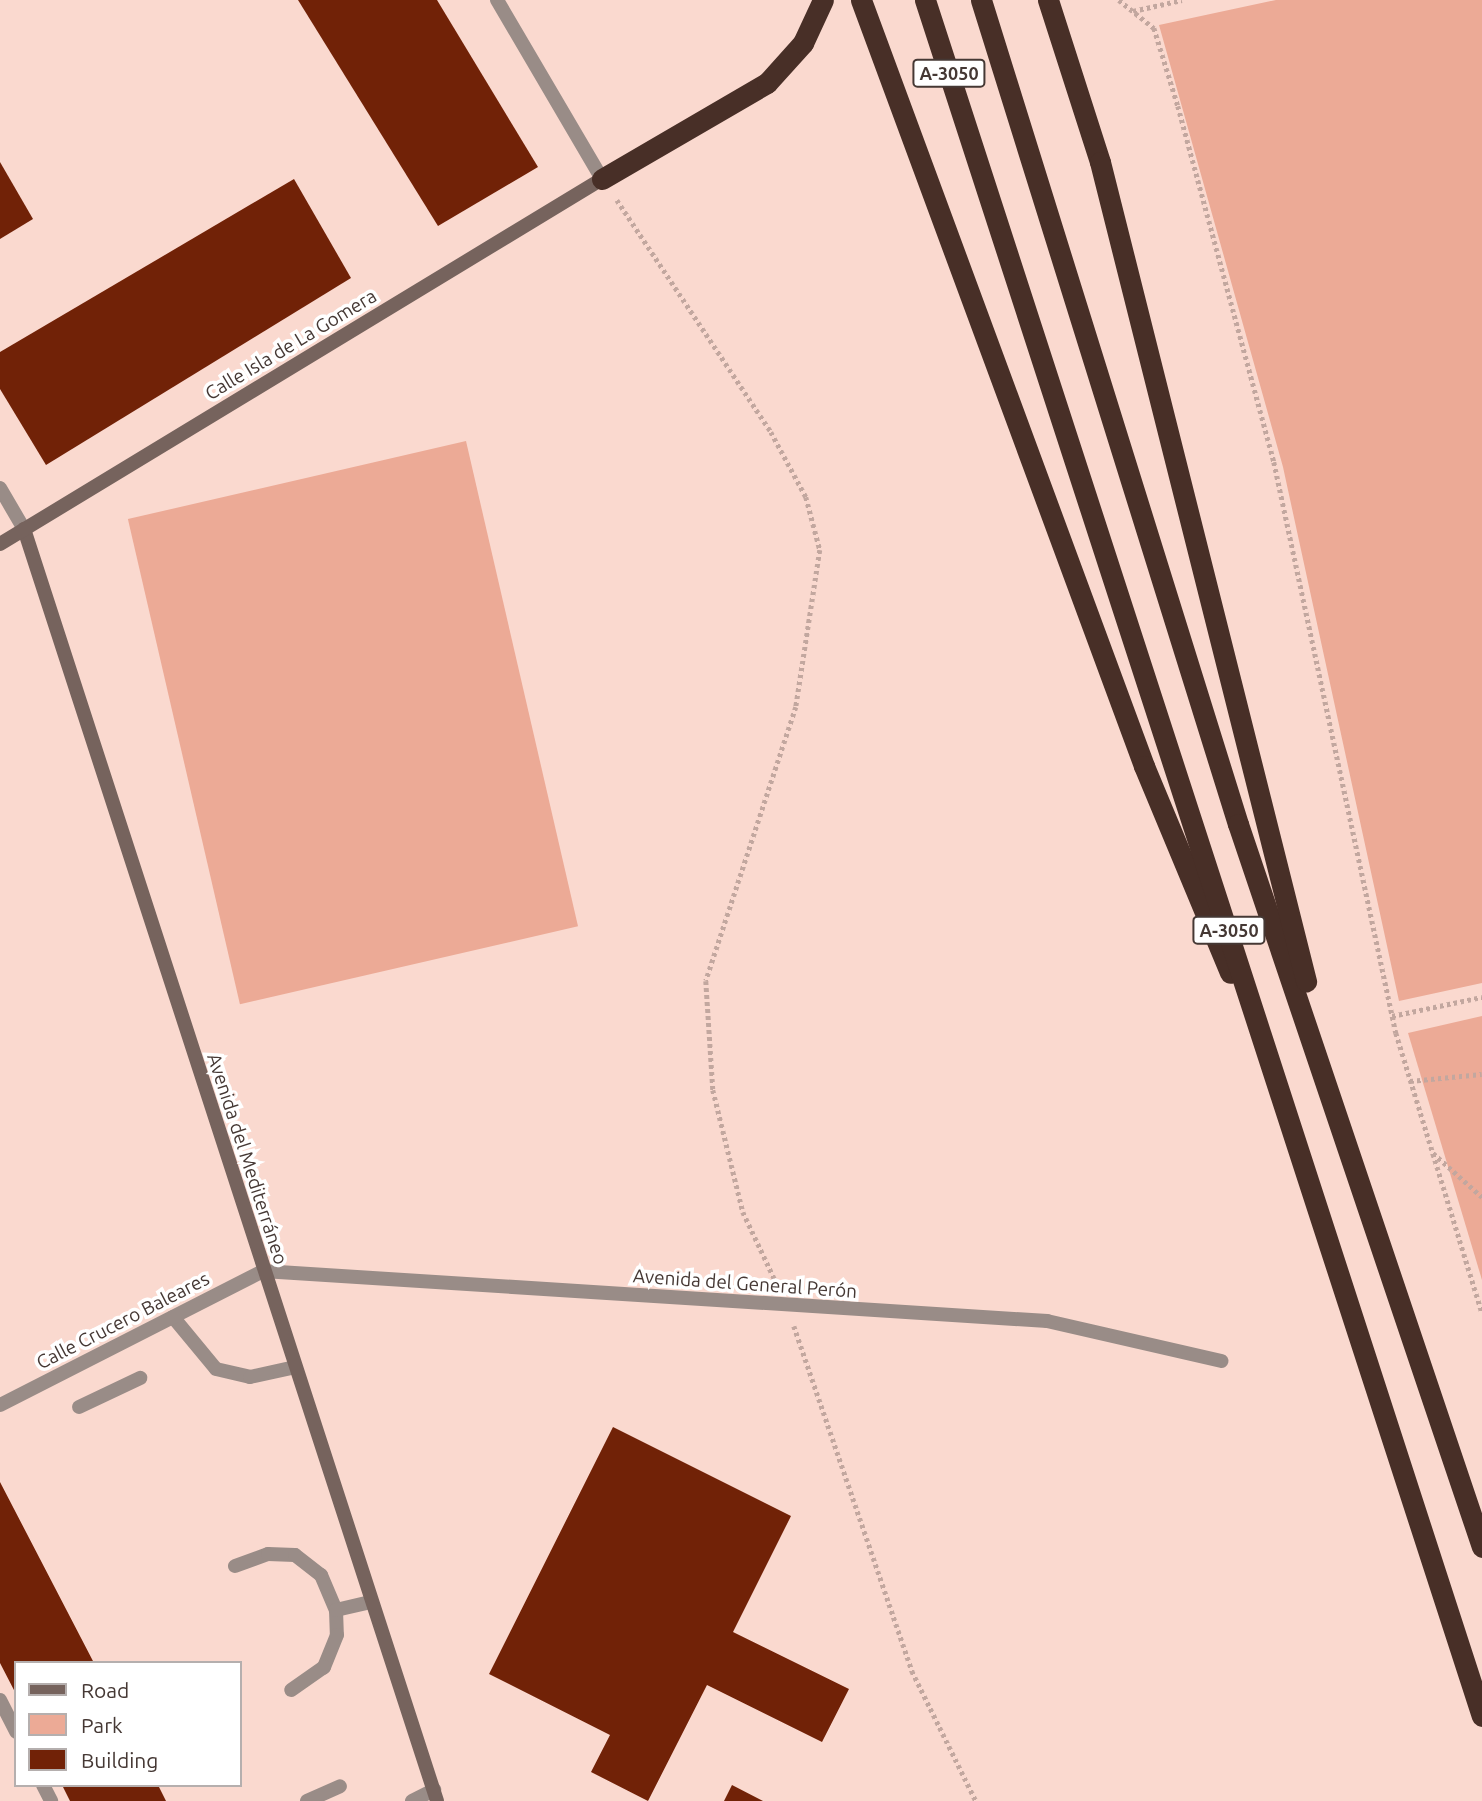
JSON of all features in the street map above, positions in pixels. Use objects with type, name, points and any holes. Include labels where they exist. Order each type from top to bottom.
[{"type":"highway","points":[[602,179],[767,83],[803,43],[823,0]]},
{"type":"highway","points":[[860,0],[1139,753],[1286,1109]]},
{"type":"highway","name":"A-3050","points":[[925,0],[1482,1716]]},
{"type":"highway","name":"A-3050","points":[[981,0],[1237,824],[1333,1095],[1482,1547]]},
{"type":"highway","points":[[1048,0],[1117,229],[1333,1095]]},
{"type":"main road","name":"Calle Isla de La Gomera","points":[[0,544],[602,179]]},
{"type":"main road","name":"Avenida del Mediterráneo","points":[[24,529],[435,1796]]},
{"type":"street","points":[[497,0],[602,179]]},
{"type":"street","points":[[0,488],[24,529]]},
{"type":"street","name":"Avenida del General Perón","points":[[263,1272],[787,1307],[1047,1321],[1221,1361]]},
{"type":"street","name":"Calle Crucero Baleares","points":[[0,1405],[263,1272]]},
{"type":"street","points":[[173,1317],[216,1369],[250,1377],[295,1367]]},
{"type":"street","points":[[79,1407],[140,1378]]},
{"type":"street","points":[[235,1566],[268,1554],[295,1555],[321,1575],[336,1610],[337,1635],[324,1667],[291,1690]]},
{"type":"street","points":[[336,1610],[372,1602]]},
{"type":"street","points":[[0,1700],[14,1728]]},
{"type":"street","points":[[307,1801],[340,1786]]},
{"type":"street","points":[[412,1801],[435,1796]]},
{"type":"path","points":[[1119,0],[1154,28],[1174,93],[1274,462],[1392,1016],[1482,1314]]},
{"type":"path","points":[[1133,11],[1182,0]]},
{"type":"path","points":[[602,179],[771,432],[806,496],[820,550],[796,707],[706,981],[719,1117],[743,1212],[787,1307],[912,1671],[976,1801]]},
{"type":"path","points":[[1392,1016],[1482,997]]},
{"type":"path","points":[[1410,1081],[1482,1074]]},
{"type":"path","points":[[1432,1153],[1482,1197]]},
{"type":"green space","points":[[1276,0],[1482,0],[1482,983],[1399,1001],[1283,467],[1159,25]]},
{"type":"green space","points":[[466,441],[578,926],[240,1004],[128,519]]},
{"type":"green space","points":[[1482,1016],[1482,1280],[1408,1033]]},
{"type":"building","points":[[298,0],[437,0],[538,167],[438,226]]},
{"type":"building","points":[[0,162],[33,219],[0,239]]},
{"type":"building","points":[[294,179],[351,278],[46,465],[0,389],[0,352]]},
{"type":"building","points":[[613,1427],[791,1516],[733,1632],[849,1689],[822,1742],[707,1685],[648,1801],[591,1772],[610,1735],[489,1674]]},
{"type":"building","points":[[0,1482],[93,1661],[14,1661],[14,1690],[0,1663]]},
{"type":"building","points":[[732,1785],[763,1801],[724,1801]]},
{"type":"building","points":[[63,1787],[159,1787],[166,1801],[70,1801]]}]
